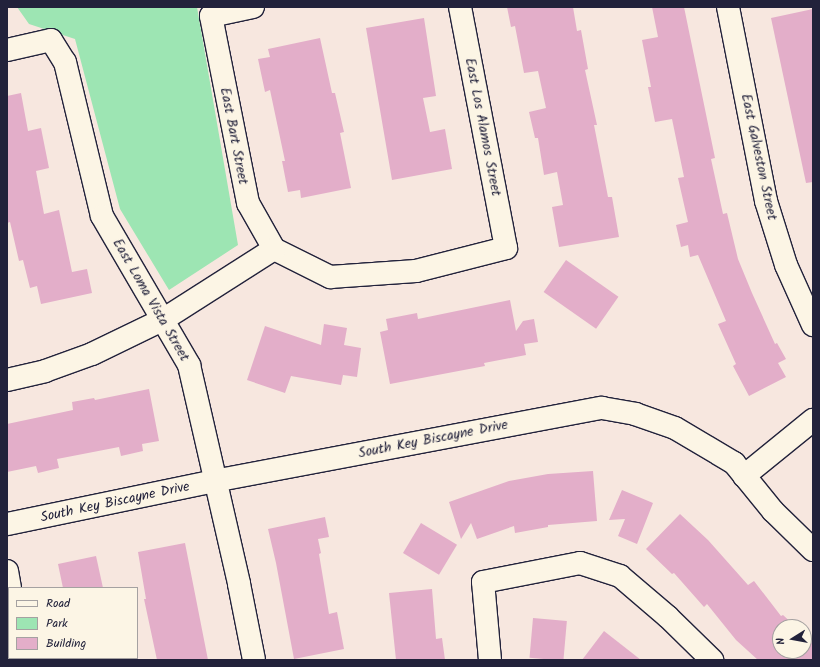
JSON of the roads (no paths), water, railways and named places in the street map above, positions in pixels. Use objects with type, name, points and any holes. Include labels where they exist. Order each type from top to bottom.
[{"type":"street","name":"East Bart Street","points":[[253,7],[211,16],[248,203],[274,249]]},
{"type":"street","name":"East Los Alamos Street","points":[[274,249],[330,277],[416,271],[506,248],[460,7]]},
{"type":"street","name":"East Galveston Street","points":[[728,7],[766,201],[786,265],[813,325]]},
{"type":"street","name":"East Loma Vista Street","points":[[7,50],[51,40],[65,62],[102,216],[189,365],[214,481],[239,584],[254,660]]},
{"type":"street","points":[[7,380],[45,371],[92,354],[164,320],[274,249]]},
{"type":"street","name":"South Key Biscayne Drive","points":[[7,524],[214,481],[602,408],[635,414],[675,428],[734,463],[773,511],[813,550]]},
{"type":"street","points":[[744,476],[813,420]]},
{"type":"street","points":[[490,660],[483,582],[580,563],[620,576],[668,617],[712,660]]},
{"type":"street","points":[[7,571],[10,587]]}]
